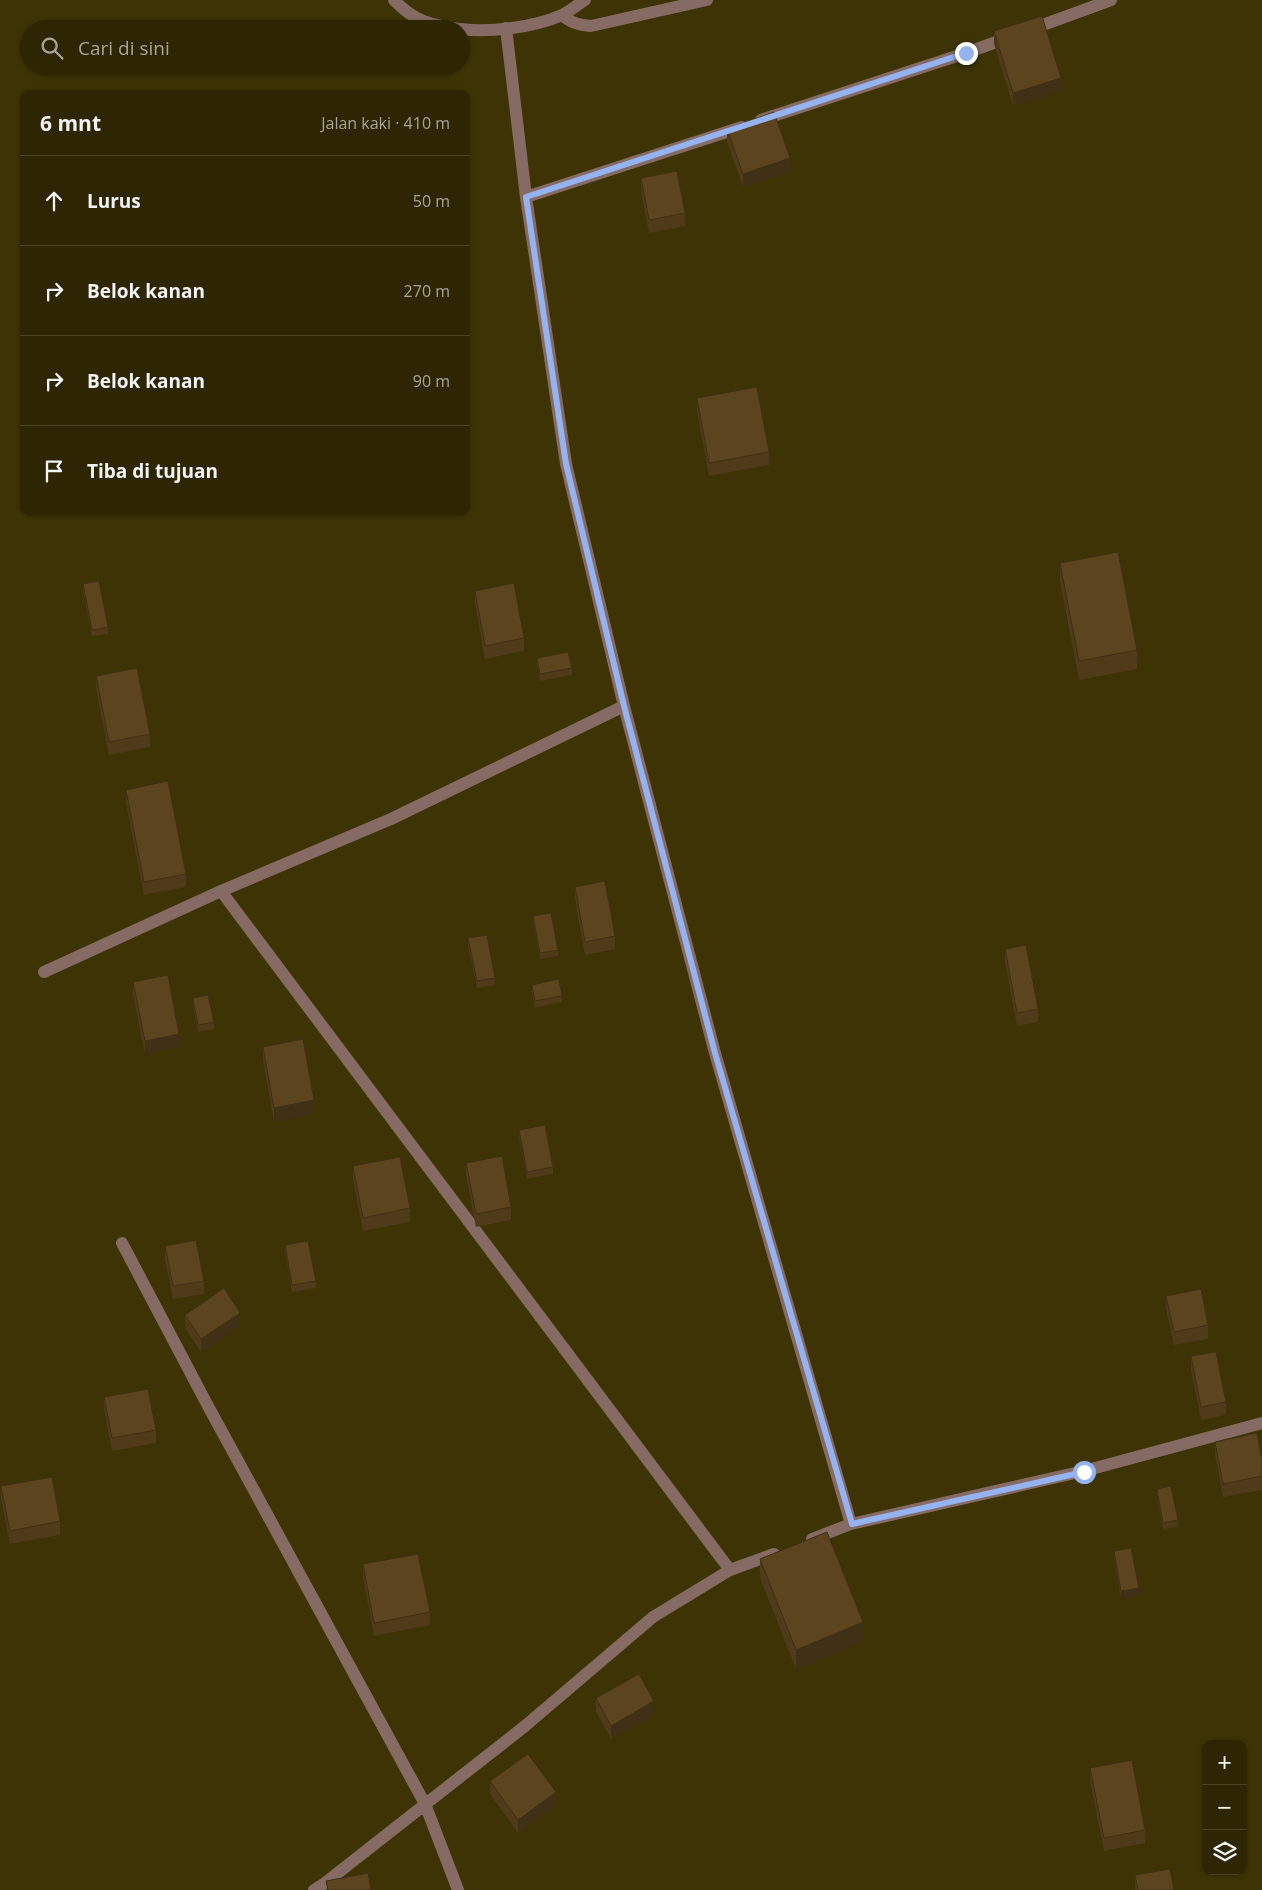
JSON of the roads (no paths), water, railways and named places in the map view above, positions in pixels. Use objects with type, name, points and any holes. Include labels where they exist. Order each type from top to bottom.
[{"type":"street","points":[[394,0],[406,13],[421,20]]},
{"type":"street","points":[[470,29],[506,28],[538,22],[562,15],[585,0]]},
{"type":"street","points":[[562,15],[569,21],[579,25],[591,26],[707,0]]},
{"type":"street","points":[[526,197],[966,53],[1111,0]]},
{"type":"street","points":[[506,28],[526,197],[566,464],[624,706],[715,1053],[852,1524]]},
{"type":"street","points":[[44,972],[221,891],[391,819],[624,706]]},
{"type":"street","points":[[221,891],[730,1570]]},
{"type":"street","points":[[122,1243],[208,1406],[425,1804],[458,1890]]},
{"type":"street","points":[[805,1542],[852,1524],[1084,1472],[1262,1423]]},
{"type":"street","points":[[314,1890],[326,1883],[525,1726],[654,1617],[730,1570],[786,1549]]}]
